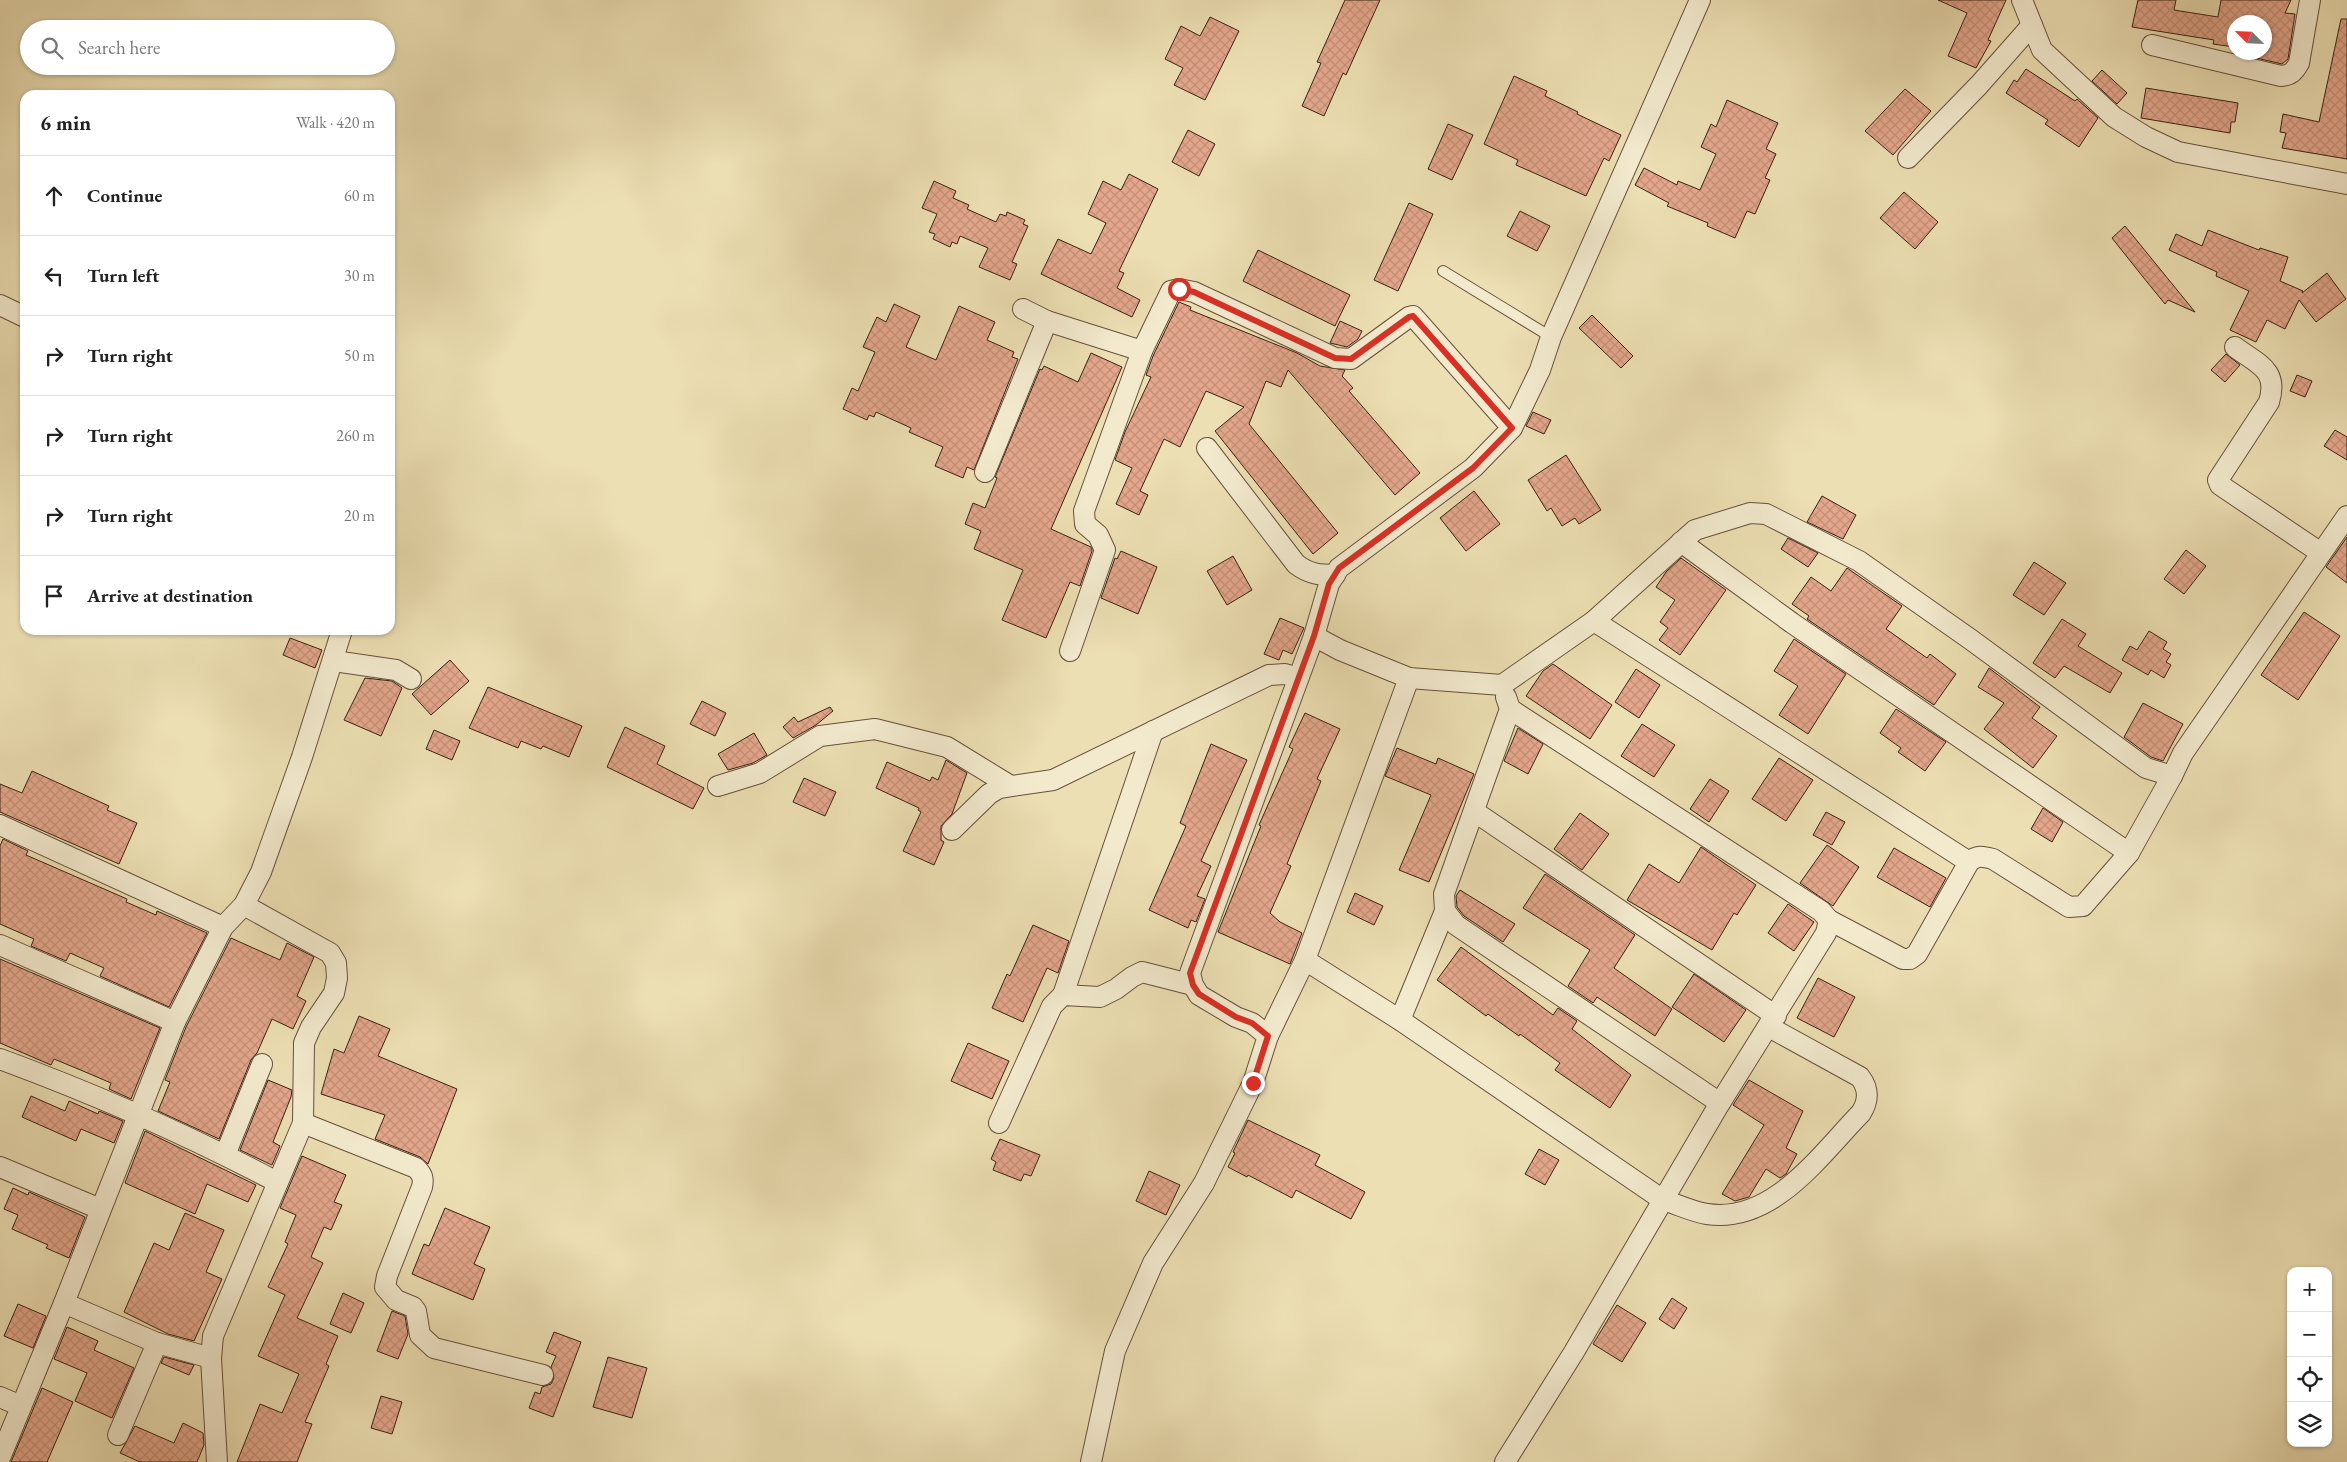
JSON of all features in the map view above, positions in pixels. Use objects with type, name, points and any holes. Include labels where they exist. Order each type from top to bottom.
[{"type":"street","points":[[1268,1036],[1252,1023],[1236,1017],[1199,994],[1193,985],[1190,973],[1314,636],[1332,579],[1339,568],[1473,468],[1512,428],[1540,370],[1551,337],[1700,0]]},
{"type":"street","points":[[2022,0],[2042,50],[2062,71],[2114,117],[2146,137],[2178,152],[2347,184]]},
{"type":"street","points":[[2152,45],[2281,76],[2289,75],[2295,71],[2299,63],[2310,0]]},
{"type":"street","points":[[1908,158],[1979,85],[2032,25]]},
{"type":"street","points":[[1070,651],[1105,550],[1098,535],[1085,524],[1084,511],[1142,351],[1171,291],[1179,289],[1194,292],[1335,358],[1351,359],[1413,316],[1512,428]]},
{"type":"street","points":[[0,305],[20,315]]},
{"type":"street","points":[[1023,309],[1047,321],[1142,351]]},
{"type":"street","points":[[985,472],[1047,321]]},
{"type":"street","points":[[2234,347],[2268,372],[2273,382],[2273,391],[2270,402],[2218,480],[2220,485],[2321,554]]},
{"type":"street","points":[[1207,448],[1296,564],[1308,573],[1332,579]]},
{"type":"street","points":[[1314,636],[1340,650],[1409,678],[1502,685],[1594,621],[1695,530],[1750,513],[1766,514],[1859,561],[1970,639],[2146,768],[2172,776]]},
{"type":"street","points":[[1510,709],[1821,911],[1829,920],[1903,959],[1910,959],[1917,954],[1968,862],[1975,857],[1982,856],[1993,859],[2070,907],[2083,906],[2129,853],[2183,753],[2347,516]]},
{"type":"street","points":[[1681,542],[1792,623],[2129,853]]},
{"type":"street","points":[[1594,621],[1968,862]]},
{"type":"street","points":[[0,1458],[64,1303],[175,1022],[223,927],[244,905],[260,872],[339,644],[411,678]]},
{"type":"street","points":[[952,830],[989,794],[1009,785],[1053,780],[1269,675],[1285,674],[1298,678]]},
{"type":"street","points":[[1091,1462],[1115,1351],[1153,1263],[1204,1183],[1253,1083],[1268,1036],[1305,960],[1409,678]]},
{"type":"street","points":[[1400,1020],[1445,911],[1444,894],[1475,812],[1510,709],[1502,685]]},
{"type":"street","points":[[718,786],[760,773],[820,736],[875,729],[947,747],[1009,785]]},
{"type":"street","points":[[999,1123],[1052,1006],[1064,995],[1153,732]]},
{"type":"street","points":[[1305,960],[1400,1020],[1663,1200],[1707,1214],[1734,1214],[1755,1209],[1784,1192],[1861,1113],[1866,1104],[1867,1094],[1865,1084],[1860,1077],[1773,1021],[1475,812]]},
{"type":"street","points":[[0,825],[223,927]]},
{"type":"street","points":[[217,1462],[211,1358],[213,1336],[302,1123],[304,1043],[311,1027],[334,993],[337,978],[336,963],[330,953],[244,905]]},
{"type":"street","points":[[1445,911],[1456,925],[1720,1103]]},
{"type":"street","points":[[1505,1462],[1720,1103],[1773,1021],[1826,933],[1829,920]]},
{"type":"street","points":[[0,945],[175,1022]]},
{"type":"street","points":[[1064,995],[1100,997],[1142,972],[1193,985]]},
{"type":"street","points":[[0,1059],[138,1116],[225,1155],[277,1182]]},
{"type":"street","points":[[225,1155],[262,1064]]},
{"type":"street","points":[[302,1123],[416,1168],[421,1172],[422,1186],[387,1276],[385,1287],[396,1300],[412,1307],[416,1311],[420,1335],[434,1348],[543,1375]]},
{"type":"street","points":[[0,1167],[100,1209]]},
{"type":"street","points":[[64,1303],[157,1343],[211,1358]]},
{"type":"street","points":[[118,1435],[157,1343]]},
{"type":"street","points":[[0,1397],[21,1406]]},
{"type":"lane","points":[[1442,271],[1551,337]]},
{"type":"building","points":[[1345,0],[1380,0],[1346,75],[1343,73],[1324,116],[1302,106],[1321,63],[1317,62]]},
{"type":"building","points":[[1938,0],[2006,0],[1988,40],[1991,41],[1976,68],[1948,56],[1967,13]]},
{"type":"building","points":[[2138,0],[2176,0],[2174,10],[2218,17],[2221,0],[2291,0],[2285,13],[2295,14],[2288,59],[2282,64],[2265,60],[2272,60],[2272,15],[2227,15],[2227,46],[2213,44],[2214,40],[2132,27]]},
{"type":"building","points":[[1210,17],[1239,31],[1205,100],[1174,85],[1183,68],[1165,59],[1181,26],[1200,36]]},
{"type":"building","points":[[2341,19],[2347,19],[2347,159],[2282,148],[2286,133],[2280,132],[2283,114],[2319,122]]},
{"type":"building","points":[[2026,69],[2075,101],[2077,99],[2098,118],[2079,147],[2045,124],[2048,120],[2006,93],[2014,80],[2017,82]]},
{"type":"building","points":[[2102,70],[2127,93],[2117,104],[2092,81]]},
{"type":"building","points":[[1514,76],[1547,91],[1545,96],[1578,112],[1577,114],[1621,135],[1609,161],[1604,158],[1586,196],[1516,165],[1518,160],[1484,144]]},
{"type":"building","points":[[2146,88],[2238,103],[2235,122],[2231,122],[2230,133],[2141,118]]},
{"type":"building","points":[[1905,89],[1931,111],[1893,155],[1865,131]]},
{"type":"building","points":[[1727,100],[1778,123],[1766,149],[1776,154],[1765,178],[1770,180],[1755,214],[1747,211],[1735,238],[1707,226],[1708,223],[1667,206],[1669,203],[1635,185],[1644,168],[1677,185],[1678,181],[1700,190],[1716,154],[1701,147],[1711,124],[1716,127]]},
{"type":"building","points":[[1448,124],[1473,135],[1452,180],[1428,169]]},
{"type":"building","points":[[1188,130],[1215,144],[1199,176],[1172,162]]},
{"type":"building","points":[[1129,174],[1158,189],[1119,271],[1124,273],[1117,288],[1140,300],[1132,317],[1041,274],[1058,239],[1091,254],[1106,223],[1088,214],[1103,181],[1121,190]]},
{"type":"building","points":[[934,181],[956,191],[953,198],[969,205],[967,209],[996,222],[1000,214],[1006,216],[1007,212],[1025,220],[1023,224],[1028,226],[1012,262],[1017,264],[1010,280],[979,267],[988,248],[960,236],[957,244],[952,242],[950,247],[933,239],[935,234],[929,232],[937,214],[922,208]]},
{"type":"building","points":[[1904,192],[1938,222],[1915,249],[1880,218]]},
{"type":"building","points":[[1409,203],[1433,214],[1398,291],[1374,280]]},
{"type":"building","points":[[1520,211],[1550,226],[1537,251],[1507,236]]},
{"type":"building","points":[[2125,226],[2195,312],[2168,300],[2165,304],[2143,277],[2112,238]]},
{"type":"building","points":[[2208,230],[2259,250],[2260,248],[2288,257],[2280,281],[2303,291],[2302,293],[2327,273],[2346,299],[2316,322],[2299,300],[2285,329],[2267,320],[2256,342],[2230,330],[2249,291],[2216,276],[2217,272],[2169,250],[2176,234],[2202,246]]},
{"type":"building","points":[[1258,250],[1350,295],[1335,326],[1243,281]]},
{"type":"building","points":[[1179,302],[1191,307],[1190,310],[1297,353],[1320,366],[1345,370],[1342,376],[1353,388],[1349,391],[1420,473],[1395,495],[1288,370],[1281,387],[1266,381],[1249,424],[1338,533],[1313,554],[1215,431],[1244,407],[1206,391],[1180,447],[1164,439],[1140,491],[1148,495],[1139,515],[1116,504],[1132,468],[1115,460],[1125,432],[1151,377],[1146,375],[1153,356]]},
{"type":"building","points":[[894,304],[920,316],[906,347],[936,360],[959,306],[995,322],[987,340],[1014,352],[1012,357],[1018,359],[974,470],[967,467],[963,478],[935,466],[943,447],[909,432],[911,428],[876,412],[874,417],[869,415],[867,420],[843,409],[852,388],[858,391],[875,352],[863,347],[877,317],[886,322]]},
{"type":"building","points":[[1592,315],[1633,356],[1621,368],[1579,328]]},
{"type":"building","points":[[1340,321],[1362,331],[1358,339],[1347,347],[1330,343]]},
{"type":"building","points":[[1091,353],[1122,367],[1051,529],[1091,547],[1092,551],[1080,586],[1070,582],[1046,638],[1002,620],[1023,570],[974,549],[981,531],[965,524],[973,503],[985,508],[997,478],[995,477],[1040,369],[1042,370],[1044,366],[1078,382]]},
{"type":"building","points":[[2226,354],[2240,365],[2225,382],[2211,370]]},
{"type":"building","points":[[2297,375],[2312,381],[2305,397],[2290,391]]},
{"type":"building","points":[[1533,412],[1551,420],[1544,434],[1526,426]]},
{"type":"building","points":[[2335,430],[2347,437],[2347,460],[2324,446]]},
{"type":"building","points":[[1566,455],[1601,510],[1579,524],[1575,518],[1562,526],[1551,508],[1547,511],[1528,480]]},
{"type":"building","points":[[1474,491],[1500,524],[1466,551],[1440,518]]},
{"type":"building","points":[[1822,496],[1856,515],[1843,539],[1807,522]]},
{"type":"building","points":[[2347,537],[2347,583],[2326,567]]},
{"type":"building","points":[[1788,538],[1818,553],[1808,567],[1781,549]]},
{"type":"building","points":[[2186,550],[2206,566],[2184,594],[2164,579]]},
{"type":"building","points":[[1121,551],[1157,567],[1138,614],[1101,598],[1115,558],[1117,559]]},
{"type":"building","points":[[1233,556],[1252,590],[1227,605],[1207,571]]},
{"type":"building","points":[[1681,558],[1726,590],[1680,655],[1659,640],[1668,628],[1660,622],[1675,600],[1656,587],[1666,572]]},
{"type":"building","points":[[2034,562],[2066,583],[2044,615],[2013,595]]},
{"type":"building","points":[[1847,568],[1902,606],[1886,629],[1927,658],[1930,654],[1956,674],[1934,705],[1807,619],[1809,616],[1792,604],[1811,577],[1831,591]]},
{"type":"building","points":[[2304,612],[2340,636],[2298,700],[2261,675]]},
{"type":"building","points":[[1280,618],[1304,628],[1292,654],[1283,650],[1279,660],[1264,654]]},
{"type":"building","points":[[2062,619],[2086,634],[2078,646],[2122,673],[2110,693],[2064,666],[2055,678],[2033,663]]},
{"type":"building","points":[[2149,631],[2167,642],[2163,649],[2171,654],[2166,662],[2171,665],[2164,678],[2151,670],[2148,675],[2122,660],[2130,646],[2137,650]]},
{"type":"building","points":[[290,638],[322,650],[315,668],[283,655]]},
{"type":"building","points":[[1794,639],[1846,674],[1808,734],[1779,715],[1798,686],[1774,671]]},
{"type":"building","points":[[450,660],[469,681],[431,715],[412,694]]},
{"type":"building","points":[[1553,664],[1612,705],[1590,739],[1526,696],[1543,671]]},
{"type":"building","points":[[1989,668],[2040,707],[2032,718],[2057,736],[2033,768],[1984,729],[2004,703],[1978,687]]},
{"type":"building","points":[[1636,669],[1660,685],[1639,718],[1615,702]]},
{"type":"building","points":[[365,678],[392,681],[402,688],[381,736],[344,720]]},
{"type":"building","points":[[488,687],[582,726],[569,757],[543,746],[541,749],[521,741],[518,748],[469,728]]},
{"type":"building","points":[[702,701],[726,713],[715,736],[690,724]]},
{"type":"building","points":[[2143,703],[2183,724],[2163,761],[2151,757],[2124,737]]},
{"type":"building","points":[[830,707],[833,711],[816,725],[793,738],[783,727],[794,717],[798,722]]},
{"type":"building","points":[[1896,709],[1946,742],[1925,771],[1898,752],[1901,748],[1880,733]]},
{"type":"building","points":[[1305,713],[1340,729],[1317,779],[1321,781],[1287,864],[1291,866],[1270,913],[1280,922],[1302,933],[1290,964],[1218,932],[1261,826],[1259,825],[1293,749],[1289,747]]},
{"type":"building","points":[[1642,724],[1675,745],[1654,777],[1621,756]]},
{"type":"building","points":[[625,727],[665,746],[657,764],[704,788],[693,809],[607,767]]},
{"type":"building","points":[[1518,728],[1543,744],[1528,774],[1504,761]]},
{"type":"building","points":[[434,730],[460,741],[452,760],[426,749]]},
{"type":"building","points":[[754,733],[767,755],[753,763],[728,770],[718,754]]},
{"type":"building","points":[[1211,744],[1247,760],[1201,861],[1211,866],[1197,896],[1205,899],[1196,922],[1191,920],[1188,928],[1149,910],[1186,826],[1180,823]]},
{"type":"building","points":[[1397,748],[1436,764],[1438,758],[1474,774],[1429,882],[1399,870],[1431,795],[1385,776]]},
{"type":"building","points":[[1779,758],[1813,780],[1786,821],[1752,799]]},
{"type":"building","points":[[946,760],[967,773],[952,814],[941,826],[941,840],[944,842],[934,865],[903,851],[921,812],[918,810],[919,808],[876,788],[887,762],[930,781],[932,777],[938,780]]},
{"type":"building","points":[[32,771],[109,806],[107,810],[137,823],[119,864],[0,812],[0,784],[22,793]]},
{"type":"building","points":[[804,778],[836,792],[825,816],[793,802]]},
{"type":"building","points":[[1710,779],[1729,791],[1709,822],[1690,809]]},
{"type":"building","points":[[2043,808],[2063,822],[2052,842],[2031,829]]},
{"type":"building","points":[[1826,812],[1845,822],[1832,845],[1813,835]]},
{"type":"building","points":[[1580,813],[1609,834],[1582,870],[1554,849]]},
{"type":"building","points":[[3,839],[28,851],[26,855],[127,899],[126,902],[156,915],[157,911],[207,933],[169,1007],[100,976],[104,968],[70,953],[66,961],[31,946],[34,939],[0,924],[0,846]]},
{"type":"building","points":[[1827,845],[1859,867],[1833,906],[1800,883]]},
{"type":"building","points":[[1701,847],[1756,885],[1737,915],[1734,913],[1712,950],[1627,900],[1649,864],[1679,883]]},
{"type":"building","points":[[1894,848],[1946,878],[1930,907],[1877,877]]},
{"type":"building","points":[[1545,874],[1635,935],[1614,968],[1672,1009],[1655,1036],[1597,997],[1593,1003],[1568,986],[1590,950],[1523,908]]},
{"type":"building","points":[[1460,890],[1515,924],[1503,942],[1464,916],[1457,907],[1456,896]]},
{"type":"building","points":[[1355,893],[1383,906],[1374,925],[1347,912]]},
{"type":"building","points":[[1788,904],[1814,922],[1794,951],[1768,933]]},
{"type":"building","points":[[1033,925],[1069,941],[1058,973],[1047,968],[1023,1022],[992,1008],[1007,974],[1010,976]]},
{"type":"building","points":[[231,938],[280,960],[287,943],[314,957],[297,996],[306,1001],[293,1029],[272,1019],[257,1053],[251,1060],[219,1139],[158,1111],[170,1082],[165,1080],[186,1027]]},
{"type":"building","points":[[1461,947],[1553,1015],[1558,1008],[1577,1021],[1572,1029],[1631,1075],[1610,1108],[1555,1070],[1560,1063],[1520,1034],[1519,1036],[1488,1014],[1486,1016],[1437,980]]},
{"type":"building","points":[[0,959],[160,1028],[131,1099],[109,1089],[111,1083],[83,1071],[54,1059],[51,1065],[0,1043]]},
{"type":"building","points":[[1694,974],[1746,1010],[1724,1042],[1672,1007]]},
{"type":"building","points":[[1818,978],[1855,997],[1834,1037],[1797,1018]]},
{"type":"building","points":[[359,1016],[390,1029],[378,1056],[457,1089],[428,1164],[420,1157],[375,1139],[385,1115],[321,1094],[334,1049],[344,1053]]},
{"type":"building","points":[[968,1043],[1009,1061],[992,1099],[951,1081]]},
{"type":"building","points":[[268,1080],[292,1090],[273,1142],[280,1146],[272,1165],[240,1150]]},
{"type":"building","points":[[1749,1080],[1803,1111],[1786,1148],[1797,1154],[1786,1174],[1780,1178],[1766,1169],[1749,1197],[1735,1201],[1722,1194],[1764,1125],[1733,1105]]},
{"type":"building","points":[[31,1096],[65,1111],[69,1101],[98,1114],[99,1111],[123,1121],[114,1143],[81,1129],[76,1141],[22,1117]]},
{"type":"building","points":[[1248,1120],[1320,1155],[1315,1165],[1365,1192],[1351,1219],[1296,1190],[1292,1198],[1248,1175],[1247,1177],[1228,1167]]},
{"type":"building","points":[[145,1131],[256,1185],[248,1202],[207,1184],[195,1214],[125,1183]]},
{"type":"building","points":[[1000,1139],[1040,1155],[1031,1176],[1024,1174],[1021,1181],[993,1170],[996,1162],[991,1159]]},
{"type":"building","points":[[1539,1149],[1559,1160],[1545,1185],[1525,1174]]},
{"type":"building","points":[[302,1156],[346,1175],[334,1202],[342,1205],[331,1230],[324,1227],[311,1257],[323,1263],[297,1318],[338,1336],[326,1364],[329,1366],[305,1422],[312,1424],[297,1462],[237,1462],[260,1404],[282,1413],[299,1374],[258,1356],[285,1295],[268,1287],[288,1244],[285,1242],[296,1215],[280,1208]]},
{"type":"building","points":[[1149,1171],[1180,1185],[1166,1215],[1136,1201]]},
{"type":"building","points":[[13,1188],[28,1195],[29,1192],[85,1217],[69,1258],[46,1248],[48,1245],[12,1229],[18,1215],[4,1209]]},
{"type":"building","points":[[445,1208],[490,1227],[474,1264],[485,1269],[473,1300],[412,1274],[424,1244],[429,1246]]},
{"type":"building","points":[[185,1213],[224,1230],[206,1272],[222,1279],[194,1341],[168,1334],[124,1312],[154,1243],[169,1250]]},
{"type":"building","points":[[343,1293],[364,1303],[351,1333],[330,1324]]},
{"type":"building","points":[[1672,1298],[1687,1308],[1674,1329],[1659,1319]]},
{"type":"building","points":[[18,1304],[46,1316],[33,1348],[4,1336]]},
{"type":"building","points":[[1617,1305],[1646,1323],[1622,1362],[1593,1344]]},
{"type":"building","points":[[392,1311],[405,1316],[408,1334],[398,1359],[377,1351]]},
{"type":"building","points":[[67,1327],[98,1341],[94,1350],[134,1368],[112,1418],[75,1401],[87,1373],[54,1359]]},
{"type":"building","points":[[554,1332],[581,1342],[553,1417],[529,1408],[535,1392],[540,1394],[542,1387],[551,1384],[554,1378],[551,1367],[556,1356],[546,1352]]},
{"type":"building","points":[[164,1357],[194,1365],[189,1375],[161,1363]]},
{"type":"building","points":[[608,1357],[647,1368],[632,1418],[593,1407]]},
{"type":"building","points":[[42,1388],[73,1402],[47,1462],[11,1462]]},
{"type":"building","points":[[381,1396],[402,1402],[392,1434],[371,1428]]},
{"type":"building","points":[[183,1423],[203,1433],[204,1445],[197,1462],[140,1462],[120,1453],[135,1426],[174,1443]]},
{"type":"route","points":[[1179,289],[1194,292],[1335,358],[1351,359],[1413,316],[1512,428],[1473,468],[1339,568],[1329,584],[1314,636],[1190,973],[1193,985],[1199,994],[1236,1017],[1252,1023],[1268,1036],[1253,1083]]}]
